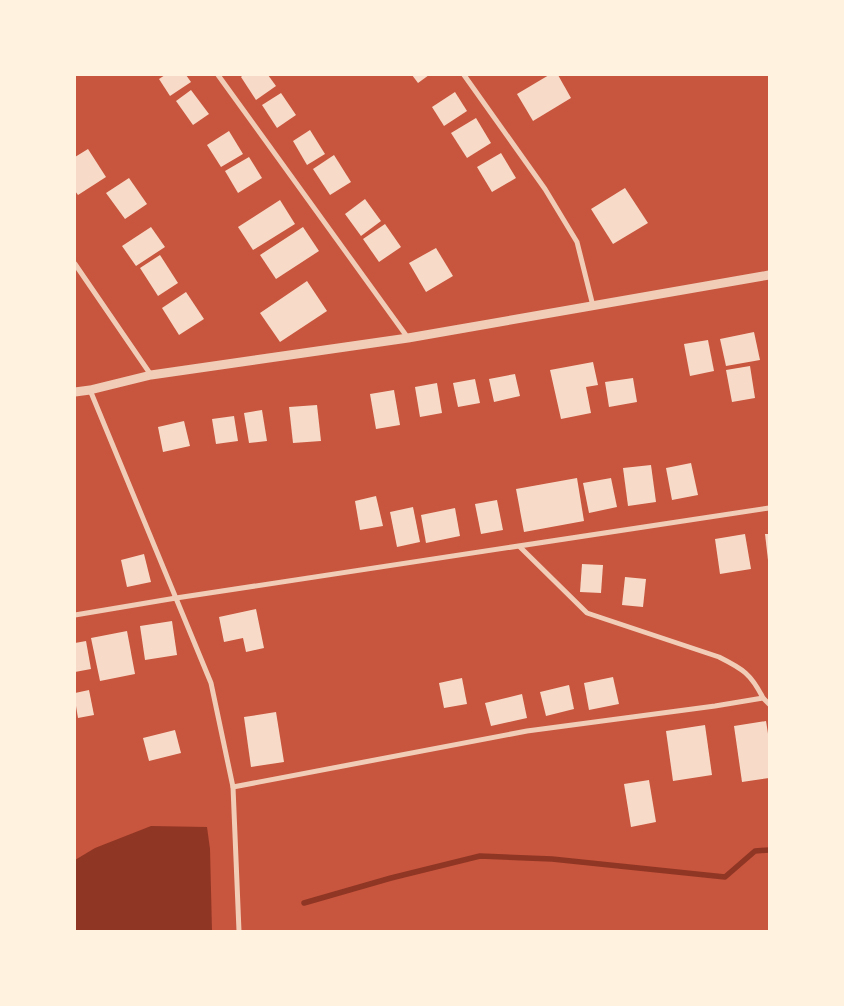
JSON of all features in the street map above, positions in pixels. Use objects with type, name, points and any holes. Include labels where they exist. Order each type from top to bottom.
[{"type":"street","points":[[218,75],[408,338]]},
{"type":"street","points":[[464,75],[545,189],[577,242],[593,306]]},
{"type":"street","points":[[75,264],[151,375]]},
{"type":"street","points":[[75,392],[151,375],[408,338],[769,275]]},
{"type":"street","points":[[90,390],[211,683],[233,787],[239,931]]},
{"type":"street","points":[[75,615],[769,508]]},
{"type":"street","points":[[520,547],[587,612],[719,657],[739,667],[755,682],[763,698],[769,704]]},
{"type":"street","points":[[233,787],[527,731],[763,698]]},
{"type":"shaded area","points":[[151,826],[207,827],[210,849],[212,931],[75,931],[75,860],[95,848]]},
{"type":"building","points":[[165,75],[186,75],[191,82],[170,96],[159,79]]},
{"type":"building","points":[[243,75],[268,75],[276,86],[256,100],[241,77]]},
{"type":"building","points":[[412,75],[429,75],[418,83]]},
{"type":"building","points":[[549,75],[558,75],[571,98],[533,121],[517,94]]},
{"type":"building","points":[[191,90],[209,114],[193,125],[176,101]]},
{"type":"building","points":[[455,92],[467,111],[444,126],[432,107]]},
{"type":"building","points":[[281,93],[296,115],[277,128],[262,105]]},
{"type":"building","points":[[476,118],[491,143],[467,158],[451,133]]},
{"type":"building","points":[[310,130],[325,154],[307,165],[293,141]]},
{"type":"building","points":[[229,131],[243,154],[221,167],[207,145]]},
{"type":"building","points":[[88,149],[106,177],[78,195],[75,191],[75,157]]},
{"type":"building","points":[[501,153],[516,178],[492,192],[477,167]]},
{"type":"building","points":[[334,155],[351,182],[330,195],[313,169]]},
{"type":"building","points":[[249,157],[262,178],[238,193],[225,171]]},
{"type":"building","points":[[129,178],[147,204],[125,219],[106,193]]},
{"type":"building","points":[[625,188],[648,223],[613,244],[591,209]]},
{"type":"building","points":[[365,199],[381,221],[361,236],[345,214]]},
{"type":"building","points":[[280,200],[295,224],[253,250],[238,227]]},
{"type":"building","points":[[385,224],[401,247],[379,262],[363,239]]},
{"type":"building","points":[[151,227],[165,247],[136,266],[122,246]]},
{"type":"building","points":[[303,227],[319,251],[276,279],[260,255]]},
{"type":"building","points":[[436,248],[453,276],[426,292],[409,263]]},
{"type":"building","points":[[160,255],[178,283],[158,296],[140,268]]},
{"type":"building","points":[[307,281],[327,311],[280,342],[260,313]]},
{"type":"building","points":[[186,292],[204,319],[179,335],[162,308]]},
{"type":"building","points":[[754,332],[760,360],[726,366],[720,339]]},
{"type":"building","points":[[708,340],[714,371],[690,376],[684,344]]},
{"type":"building","points":[[593,362],[598,385],[586,387],[591,413],[561,419],[550,370]]},
{"type":"building","points":[[750,366],[755,398],[732,402],[726,370]]},
{"type":"building","points":[[515,374],[520,396],[494,402],[489,379]]},
{"type":"building","points":[[633,378],[637,402],[609,407],[605,382]]},
{"type":"building","points":[[475,379],[480,403],[458,407],[453,383]]},
{"type":"building","points":[[437,383],[442,413],[420,417],[415,387]]},
{"type":"building","points":[[394,390],[400,425],[376,429],[370,394]]},
{"type":"building","points":[[317,405],[321,441],[293,443],[289,407]]},
{"type":"building","points":[[262,410],[267,441],[249,443],[244,413]]},
{"type":"building","points":[[234,416],[238,441],[216,444],[212,419]]},
{"type":"building","points":[[184,421],[190,446],[163,452],[158,427]]},
{"type":"building","points":[[691,463],[698,495],[672,500],[666,468]]},
{"type":"building","points":[[651,465],[656,502],[628,506],[623,468]]},
{"type":"building","points":[[577,478],[584,521],[524,532],[516,489]]},
{"type":"building","points":[[611,478],[617,507],[589,513],[583,483]]},
{"type":"building","points":[[376,496],[383,526],[360,530],[355,501]]},
{"type":"building","points":[[497,500],[503,530],[481,534],[475,504]]},
{"type":"building","points":[[413,507],[420,542],[397,547],[390,512]]},
{"type":"building","points":[[455,508],[460,536],[426,543],[421,515]]},
{"type":"building","points":[[745,534],[751,569],[720,574],[715,539]]},
{"type":"building","points":[[765,534],[769,534],[769,560],[768,560]]},
{"type":"building","points":[[144,554],[151,582],[127,587],[121,560]]},
{"type":"building","points":[[582,564],[603,565],[601,593],[580,592]]},
{"type":"building","points":[[625,577],[646,579],[643,607],[622,605]]},
{"type":"building","points":[[256,609],[264,648],[246,652],[243,638],[224,642],[219,617]]},
{"type":"building","points":[[172,621],[177,655],[145,660],[140,626]]},
{"type":"building","points":[[127,631],[135,674],[100,681],[91,638]]},
{"type":"building","points":[[86,641],[91,669],[75,672],[75,643]]},
{"type":"building","points":[[613,677],[619,704],[589,710],[584,683]]},
{"type":"building","points":[[462,678],[467,704],[444,708],[439,683]]},
{"type":"building","points":[[569,685],[574,709],[546,716],[540,692]]},
{"type":"building","points":[[89,690],[94,715],[78,718],[75,693]]},
{"type":"building","points":[[522,694],[527,718],[491,726],[485,703]]},
{"type":"building","points":[[276,712],[284,762],[251,767],[244,717]]},
{"type":"building","points":[[766,721],[769,740],[769,778],[742,782],[734,726]]},
{"type":"building","points":[[705,725],[712,775],[673,781],[666,731]]},
{"type":"building","points":[[175,730],[181,753],[149,761],[143,738]]},
{"type":"building","points":[[649,780],[656,822],[631,827],[624,784]]},
{"type":"waterway","points":[[304,903],[391,878],[480,856],[552,859],[725,877],[755,851],[769,850]]}]
